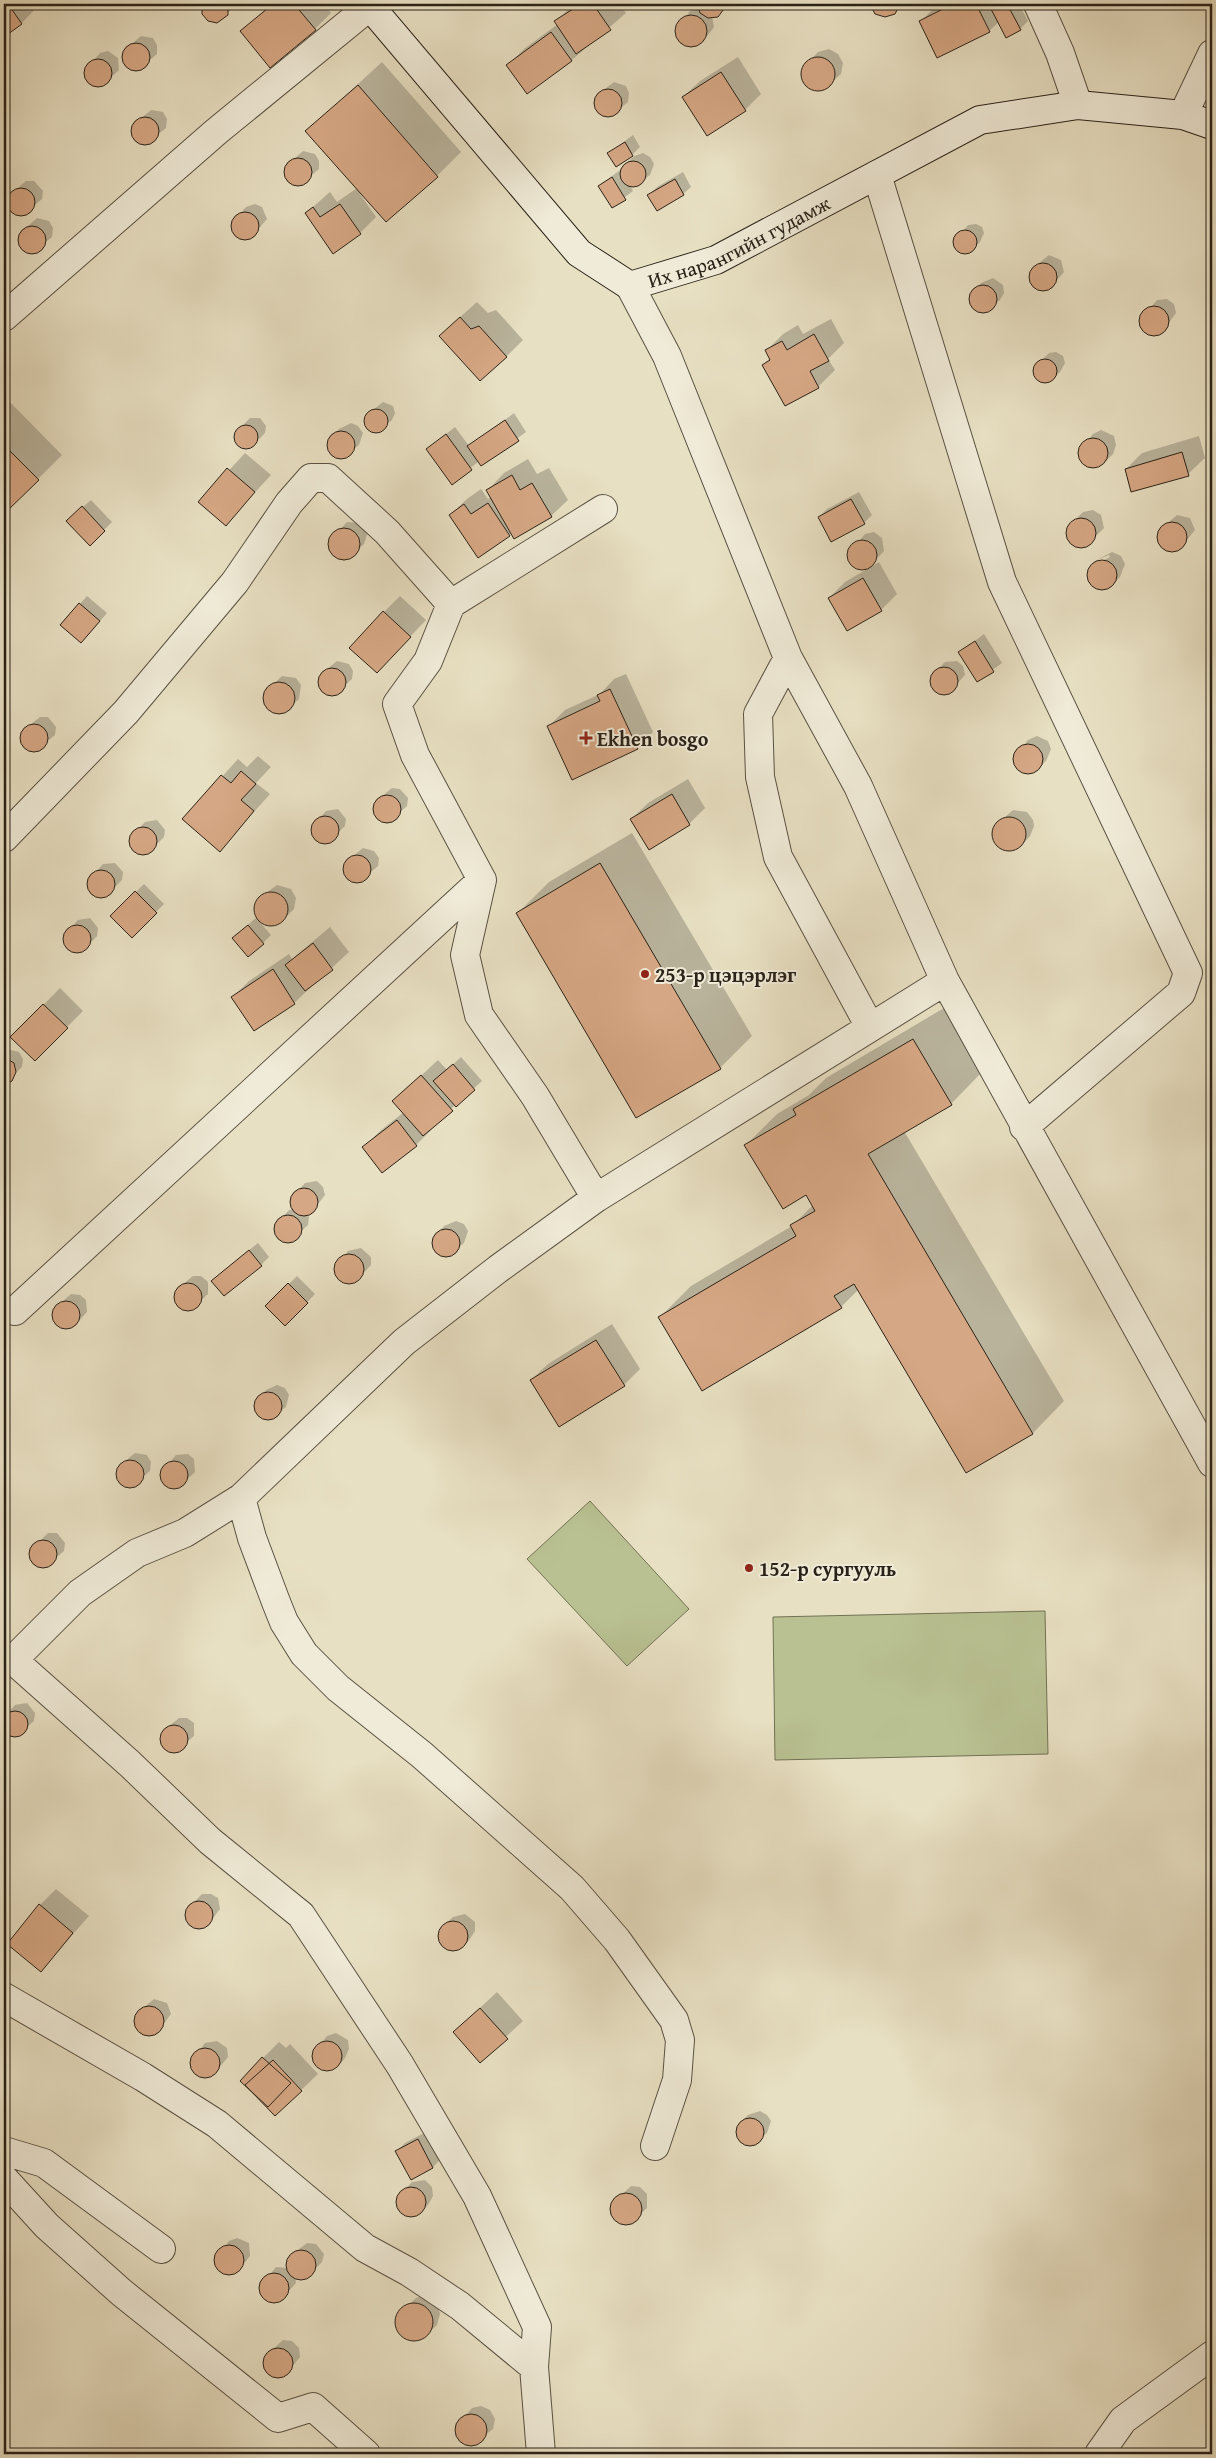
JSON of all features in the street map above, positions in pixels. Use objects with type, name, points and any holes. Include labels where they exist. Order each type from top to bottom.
[{"type":"street","points":[[1038,4],[1060,53],[1078,105]]},
{"type":"street","points":[[4,317],[217,131],[369,5]]},
{"type":"street","name":"Их нарангийн гудамж","points":[[369,5],[579,253],[630,286],[716,260],[980,120],[1078,105],[1183,115],[1212,124]]},
{"type":"street","points":[[1183,115],[1212,54]]},
{"type":"street","points":[[877,175],[1002,582],[1188,973],[1181,994],[1024,1127]]},
{"type":"street","points":[[630,286],[667,356],[788,658],[858,786],[945,981],[1024,1127],[1212,1463]]},
{"type":"street","points":[[4,838],[126,712],[235,582],[289,503],[311,478],[328,478],[387,532],[451,604]]},
{"type":"street","points":[[596,1198],[535,1096],[479,1015],[465,956],[482,880],[415,755],[397,704],[428,661],[451,604],[603,509]]},
{"type":"street","points":[[788,658],[758,714],[760,777],[778,856],[870,1027]]},
{"type":"street","points":[[15,1311],[482,880]]},
{"type":"street","points":[[541,2454],[534,2367],[537,2327],[477,2196],[400,2065],[301,1915],[210,1841],[130,1764],[13,1660],[80,1593],[137,1553],[186,1533],[240,1498],[404,1342],[596,1198],[945,981]]},
{"type":"street","points":[[240,1498],[252,1538],[284,1622],[304,1654],[338,1688],[422,1755],[572,1888],[617,1940],[674,2020],[680,2040],[677,2080],[655,2146]]},
{"type":"street","points":[[4,1998],[143,2076],[217,2124],[365,2248],[409,2272],[460,2306],[534,2367]]},
{"type":"street","points":[[4,2152],[44,2163],[161,2249]]},
{"type":"street","points":[[4,2179],[47,2226],[121,2292],[278,2418],[313,2407],[366,2454]]},
{"type":"street","points":[[1099,2454],[1124,2420],[1212,2355]]},
{"type":"green space","points":[[590,1501],[689,1609],[627,1666],[527,1559]]},
{"type":"green space","points":[[1045,1611],[1048,1754],[775,1760],[773,1617]]},
{"type":"building","points":[[4,4],[8,4],[22,24],[4,37]]},
{"type":"building","points":[[202,4],[228,4],[228,15],[217,23],[208,21],[202,14]]},
{"type":"building","points":[[273,4],[294,4],[316,30],[270,68],[240,31]]},
{"type":"building","points":[[581,4],[593,4],[611,30],[576,54],[554,21]]},
{"type":"building","points":[[697,4],[725,4],[726,6],[718,17],[708,18],[700,13]]},
{"type":"building","points":[[870,4],[900,4],[895,14],[885,17],[875,14]]},
{"type":"building","points":[[953,4],[976,4],[990,32],[937,58],[919,21]]},
{"type":"building","points":[[1007,4],[1021,30],[1006,38],[991,9]]},
{"type":"building","points":[[691,15],[697,16],[702,20],[706,25],[706,37],[702,42],[697,46],[691,47],[685,46],[680,42],[676,37],[675,31],[676,25],[680,20],[685,16]]},
{"type":"building","points":[[551,32],[572,61],[527,94],[506,65]]},
{"type":"building","points":[[136,43],[146,47],[150,57],[146,67],[136,71],[126,67],[122,57],[126,47]]},
{"type":"building","points":[[818,57],[825,58],[830,62],[834,67],[834,81],[830,86],[825,90],[818,91],[811,90],[806,86],[802,81],[801,74],[802,67],[806,62],[811,58]]},
{"type":"building","points":[[98,59],[108,63],[112,73],[108,83],[98,87],[88,83],[84,73],[88,63]]},
{"type":"building","points":[[721,72],[746,111],[707,136],[682,97]]},
{"type":"building","points":[[358,85],[438,177],[386,222],[305,131]]},
{"type":"building","points":[[608,89],[618,93],[622,103],[618,113],[608,117],[598,113],[594,103],[598,93]]},
{"type":"building","points":[[145,117],[155,121],[159,131],[155,141],[145,145],[135,141],[131,131],[135,121]]},
{"type":"building","points":[[625,142],[633,156],[616,167],[607,153]]},
{"type":"building","points":[[298,158],[308,162],[312,172],[308,182],[298,186],[288,182],[284,172],[288,162]]},
{"type":"building","points":[[633,161],[642,165],[646,174],[642,183],[633,187],[624,183],[620,174],[624,165]]},
{"type":"building","points":[[612,177],[626,200],[612,208],[598,186]]},
{"type":"building","points":[[675,179],[684,195],[657,211],[647,195]]},
{"type":"building","points":[[21,188],[31,192],[35,202],[31,212],[21,216],[11,212],[7,202],[11,192]]},
{"type":"building","points":[[340,204],[361,234],[333,254],[305,213],[313,207],[320,217]]},
{"type":"building","points":[[245,212],[255,216],[259,226],[255,236],[245,240],[235,236],[231,226],[235,216]]},
{"type":"building","points":[[32,226],[42,230],[46,240],[42,250],[32,254],[22,250],[18,240],[22,230]]},
{"type":"building","points":[[965,230],[973,234],[977,242],[973,250],[965,254],[957,250],[953,242],[957,234]]},
{"type":"building","points":[[1043,263],[1053,267],[1057,277],[1053,287],[1043,291],[1033,287],[1029,277],[1033,267]]},
{"type":"building","points":[[983,285],[993,289],[997,299],[993,309],[983,313],[973,309],[969,299],[973,289]]},
{"type":"building","points":[[1154,306],[1160,307],[1168,315],[1168,327],[1160,335],[1154,336],[1148,335],[1140,327],[1139,321],[1140,315],[1148,307]]},
{"type":"building","points":[[460,317],[471,329],[479,326],[507,357],[480,381],[439,336]]},
{"type":"building","points":[[814,334],[829,361],[810,371],[819,388],[785,406],[762,365],[770,360],[765,350],[782,341],[787,350]]},
{"type":"building","points":[[1045,359],[1054,362],[1057,371],[1054,380],[1045,383],[1036,380],[1033,371],[1036,362]]},
{"type":"building","points":[[376,409],[385,412],[388,421],[385,430],[376,433],[367,430],[364,421],[367,412]]},
{"type":"building","points":[[505,420],[519,441],[481,466],[467,446]]},
{"type":"building","points":[[246,425],[255,428],[258,437],[255,446],[246,449],[237,446],[234,437],[237,428]]},
{"type":"building","points":[[341,431],[351,435],[355,445],[351,455],[341,459],[331,455],[327,445],[331,435]]},
{"type":"building","points":[[446,434],[472,470],[452,485],[426,449]]},
{"type":"building","points":[[1093,438],[1104,442],[1108,453],[1104,464],[1093,468],[1082,464],[1078,453],[1082,442]]},
{"type":"building","points":[[4,445],[39,480],[4,514]]},
{"type":"building","points":[[1182,452],[1189,476],[1131,492],[1125,469]]},
{"type":"building","points":[[227,468],[255,492],[226,526],[198,502]]},
{"type":"building","points":[[512,475],[520,490],[532,483],[552,517],[514,539],[486,490]]},
{"type":"building","points":[[851,499],[865,524],[831,542],[818,517]]},
{"type":"building","points":[[488,503],[510,536],[478,558],[449,515],[464,504],[471,514]]},
{"type":"building","points":[[82,506],[105,531],[90,546],[66,521]]},
{"type":"building","points":[[1081,518],[1092,522],[1096,533],[1092,544],[1081,548],[1070,544],[1066,533],[1070,522]]},
{"type":"building","points":[[1172,522],[1178,523],[1186,531],[1186,543],[1178,551],[1172,552],[1166,551],[1158,543],[1157,537],[1158,531],[1166,523]]},
{"type":"building","points":[[344,528],[350,529],[355,533],[359,538],[359,550],[355,555],[350,559],[344,560],[338,559],[333,555],[329,550],[328,544],[329,538],[333,533],[338,529]]},
{"type":"building","points":[[862,540],[873,544],[877,555],[873,566],[862,570],[851,566],[847,555],[851,544]]},
{"type":"building","points":[[1102,560],[1113,564],[1117,575],[1113,586],[1102,590],[1091,586],[1087,575],[1091,564]]},
{"type":"building","points":[[863,578],[882,611],[847,631],[828,598]]},
{"type":"building","points":[[79,603],[100,621],[81,643],[60,625]]},
{"type":"building","points":[[383,611],[411,637],[377,673],[349,648]]},
{"type":"building","points":[[975,641],[994,672],[977,682],[958,652]]},
{"type":"building","points":[[944,667],[954,671],[958,681],[954,691],[944,695],[934,691],[930,681],[934,671]]},
{"type":"building","points":[[332,668],[342,672],[346,682],[342,692],[332,696],[322,692],[318,682],[322,672]]},
{"type":"building","points":[[279,682],[290,687],[295,698],[290,709],[279,714],[268,709],[263,698],[268,687]]},
{"type":"building","points":[[610,689],[638,749],[572,780],[547,726],[600,701],[597,695]]},
{"type":"building","points":[[34,724],[44,728],[48,738],[44,748],[34,752],[24,748],[20,738],[24,728]]},
{"type":"building","points":[[1028,744],[1039,748],[1043,759],[1039,770],[1028,774],[1017,770],[1013,759],[1017,748]]},
{"type":"building","points":[[241,771],[256,784],[241,800],[254,811],[220,852],[182,819],[221,775],[231,783]]},
{"type":"building","points":[[672,794],[690,825],[649,850],[630,819]]},
{"type":"building","points":[[387,795],[397,799],[401,809],[397,819],[387,823],[377,819],[373,809],[377,799]]},
{"type":"building","points":[[325,816],[335,820],[339,830],[335,840],[325,844],[315,840],[311,830],[315,820]]},
{"type":"building","points":[[1009,817],[1016,818],[1021,822],[1025,827],[1025,841],[1021,846],[1016,850],[1009,851],[1002,850],[997,846],[993,841],[992,834],[993,827],[997,822],[1002,818]]},
{"type":"building","points":[[143,827],[153,831],[157,841],[153,851],[143,855],[133,851],[129,841],[133,831]]},
{"type":"building","points":[[357,855],[367,859],[371,869],[367,879],[357,883],[347,879],[343,869],[347,859]]},
{"type":"building","points":[[600,863],[721,1069],[636,1118],[516,913]]},
{"type":"building","points":[[101,870],[111,874],[115,884],[111,894],[101,898],[91,894],[87,884],[91,874]]},
{"type":"building","points":[[135,891],[157,913],[132,938],[110,916]]},
{"type":"building","points":[[271,892],[278,893],[283,897],[287,902],[287,916],[283,921],[278,925],[271,926],[264,925],[259,921],[255,916],[254,909],[255,902],[259,897],[264,893]]},
{"type":"building","points":[[77,925],[87,929],[91,939],[87,949],[77,953],[67,949],[63,939],[67,929]]},
{"type":"building","points":[[248,925],[264,944],[248,957],[232,938]]},
{"type":"building","points":[[313,943],[333,970],[305,991],[285,965]]},
{"type":"building","points":[[273,969],[295,1004],[254,1031],[231,997]]},
{"type":"building","points":[[43,1004],[68,1028],[35,1061],[10,1037]]},
{"type":"building","points":[[913,1039],[952,1105],[868,1154],[1033,1434],[966,1473],[854,1284],[834,1296],[842,1308],[702,1391],[658,1317],[796,1236],[790,1225],[815,1211],[806,1195],[783,1209],[744,1145],[796,1115],[793,1109]]},
{"type":"building","points":[[4,1057],[14,1063],[16,1072],[12,1081],[4,1085]]},
{"type":"building","points":[[453,1064],[475,1090],[456,1107],[433,1081]]},
{"type":"building","points":[[421,1075],[453,1111],[423,1136],[392,1101]]},
{"type":"building","points":[[397,1120],[417,1146],[382,1173],[362,1147]]},
{"type":"building","points":[[304,1188],[314,1192],[318,1202],[314,1212],[304,1216],[294,1212],[290,1202],[294,1192]]},
{"type":"building","points":[[288,1215],[298,1219],[302,1229],[298,1239],[288,1243],[278,1239],[274,1229],[278,1219]]},
{"type":"building","points":[[446,1229],[456,1233],[460,1243],[456,1253],[446,1257],[436,1253],[432,1243],[436,1233]]},
{"type":"building","points":[[249,1250],[262,1266],[224,1296],[211,1281]]},
{"type":"building","points":[[349,1254],[360,1258],[364,1269],[360,1280],[349,1284],[338,1280],[334,1269],[338,1258]]},
{"type":"building","points":[[188,1283],[198,1287],[202,1297],[198,1307],[188,1311],[178,1307],[174,1297],[178,1287]]},
{"type":"building","points":[[288,1283],[308,1303],[285,1326],[265,1306]]},
{"type":"building","points":[[66,1301],[76,1305],[80,1315],[76,1325],[66,1329],[56,1325],[52,1315],[56,1305]]},
{"type":"building","points":[[596,1340],[625,1386],[559,1427],[530,1380]]},
{"type":"building","points":[[268,1392],[278,1396],[282,1406],[278,1416],[268,1420],[258,1416],[254,1406],[258,1396]]},
{"type":"building","points":[[130,1460],[140,1464],[144,1474],[140,1484],[130,1488],[120,1484],[116,1474],[120,1464]]},
{"type":"building","points":[[174,1461],[184,1465],[188,1475],[184,1485],[174,1489],[164,1485],[160,1475],[164,1465]]},
{"type":"building","points":[[43,1540],[53,1544],[57,1554],[53,1564],[43,1568],[33,1564],[29,1554],[33,1544]]},
{"type":"building","points":[[15,1711],[24,1715],[28,1724],[24,1733],[15,1737],[6,1733],[2,1724],[6,1715]]},
{"type":"building","points":[[174,1725],[184,1729],[188,1739],[184,1749],[174,1753],[164,1749],[160,1739],[164,1729]]},
{"type":"building","points":[[199,1901],[209,1905],[213,1915],[209,1925],[199,1929],[189,1925],[185,1915],[189,1905]]},
{"type":"building","points":[[39,1904],[73,1933],[41,1972],[7,1944]]},
{"type":"building","points":[[453,1921],[464,1925],[468,1936],[464,1947],[453,1951],[442,1947],[438,1936],[442,1925]]},
{"type":"building","points":[[149,2006],[155,2007],[163,2015],[163,2027],[155,2035],[149,2036],[143,2035],[135,2027],[134,2021],[135,2015],[143,2007]]},
{"type":"building","points":[[480,2008],[508,2039],[480,2063],[453,2032]]},
{"type":"building","points":[[327,2041],[338,2045],[342,2056],[338,2067],[327,2071],[316,2067],[312,2056],[316,2045]]},
{"type":"building","points":[[205,2048],[216,2052],[220,2063],[216,2074],[205,2078],[194,2074],[190,2063],[194,2052]]},
{"type":"building","points":[[262,2057],[291,2083],[268,2107],[240,2081]]},
{"type":"building","points":[[273,2060],[302,2091],[275,2116],[245,2085]]},
{"type":"building","points":[[750,2118],[760,2122],[764,2132],[760,2142],[750,2146],[740,2142],[736,2132],[740,2122]]},
{"type":"building","points":[[418,2139],[433,2168],[411,2180],[395,2151]]},
{"type":"building","points":[[411,2187],[422,2191],[426,2202],[422,2213],[411,2217],[400,2213],[396,2202],[400,2191]]},
{"type":"building","points":[[626,2193],[637,2198],[642,2209],[637,2220],[626,2225],[615,2220],[610,2209],[615,2198]]},
{"type":"building","points":[[229,2245],[235,2246],[243,2254],[243,2266],[235,2274],[229,2275],[223,2274],[215,2266],[214,2260],[215,2254],[223,2246]]},
{"type":"building","points":[[301,2250],[312,2254],[316,2265],[312,2276],[301,2280],[290,2276],[286,2265],[290,2254]]},
{"type":"building","points":[[274,2273],[285,2277],[289,2288],[285,2299],[274,2303],[263,2299],[259,2288],[263,2277]]},
{"type":"building","points":[[414,2303],[427,2309],[433,2322],[427,2335],[414,2341],[401,2335],[395,2322],[401,2309]]},
{"type":"building","points":[[278,2348],[289,2352],[293,2363],[289,2374],[278,2378],[267,2374],[263,2363],[267,2352]]},
{"type":"building","points":[[471,2414],[483,2418],[487,2430],[483,2442],[471,2446],[459,2442],[455,2430],[459,2418]]},
{"type":"place","name":"Ekhen bosgo","points":[[586,738]]},
{"type":"place","name":"253-р цэцэрлэг","points":[[645,974]]},
{"type":"place","name":"152-р сургууль","points":[[749,1568]]}]
